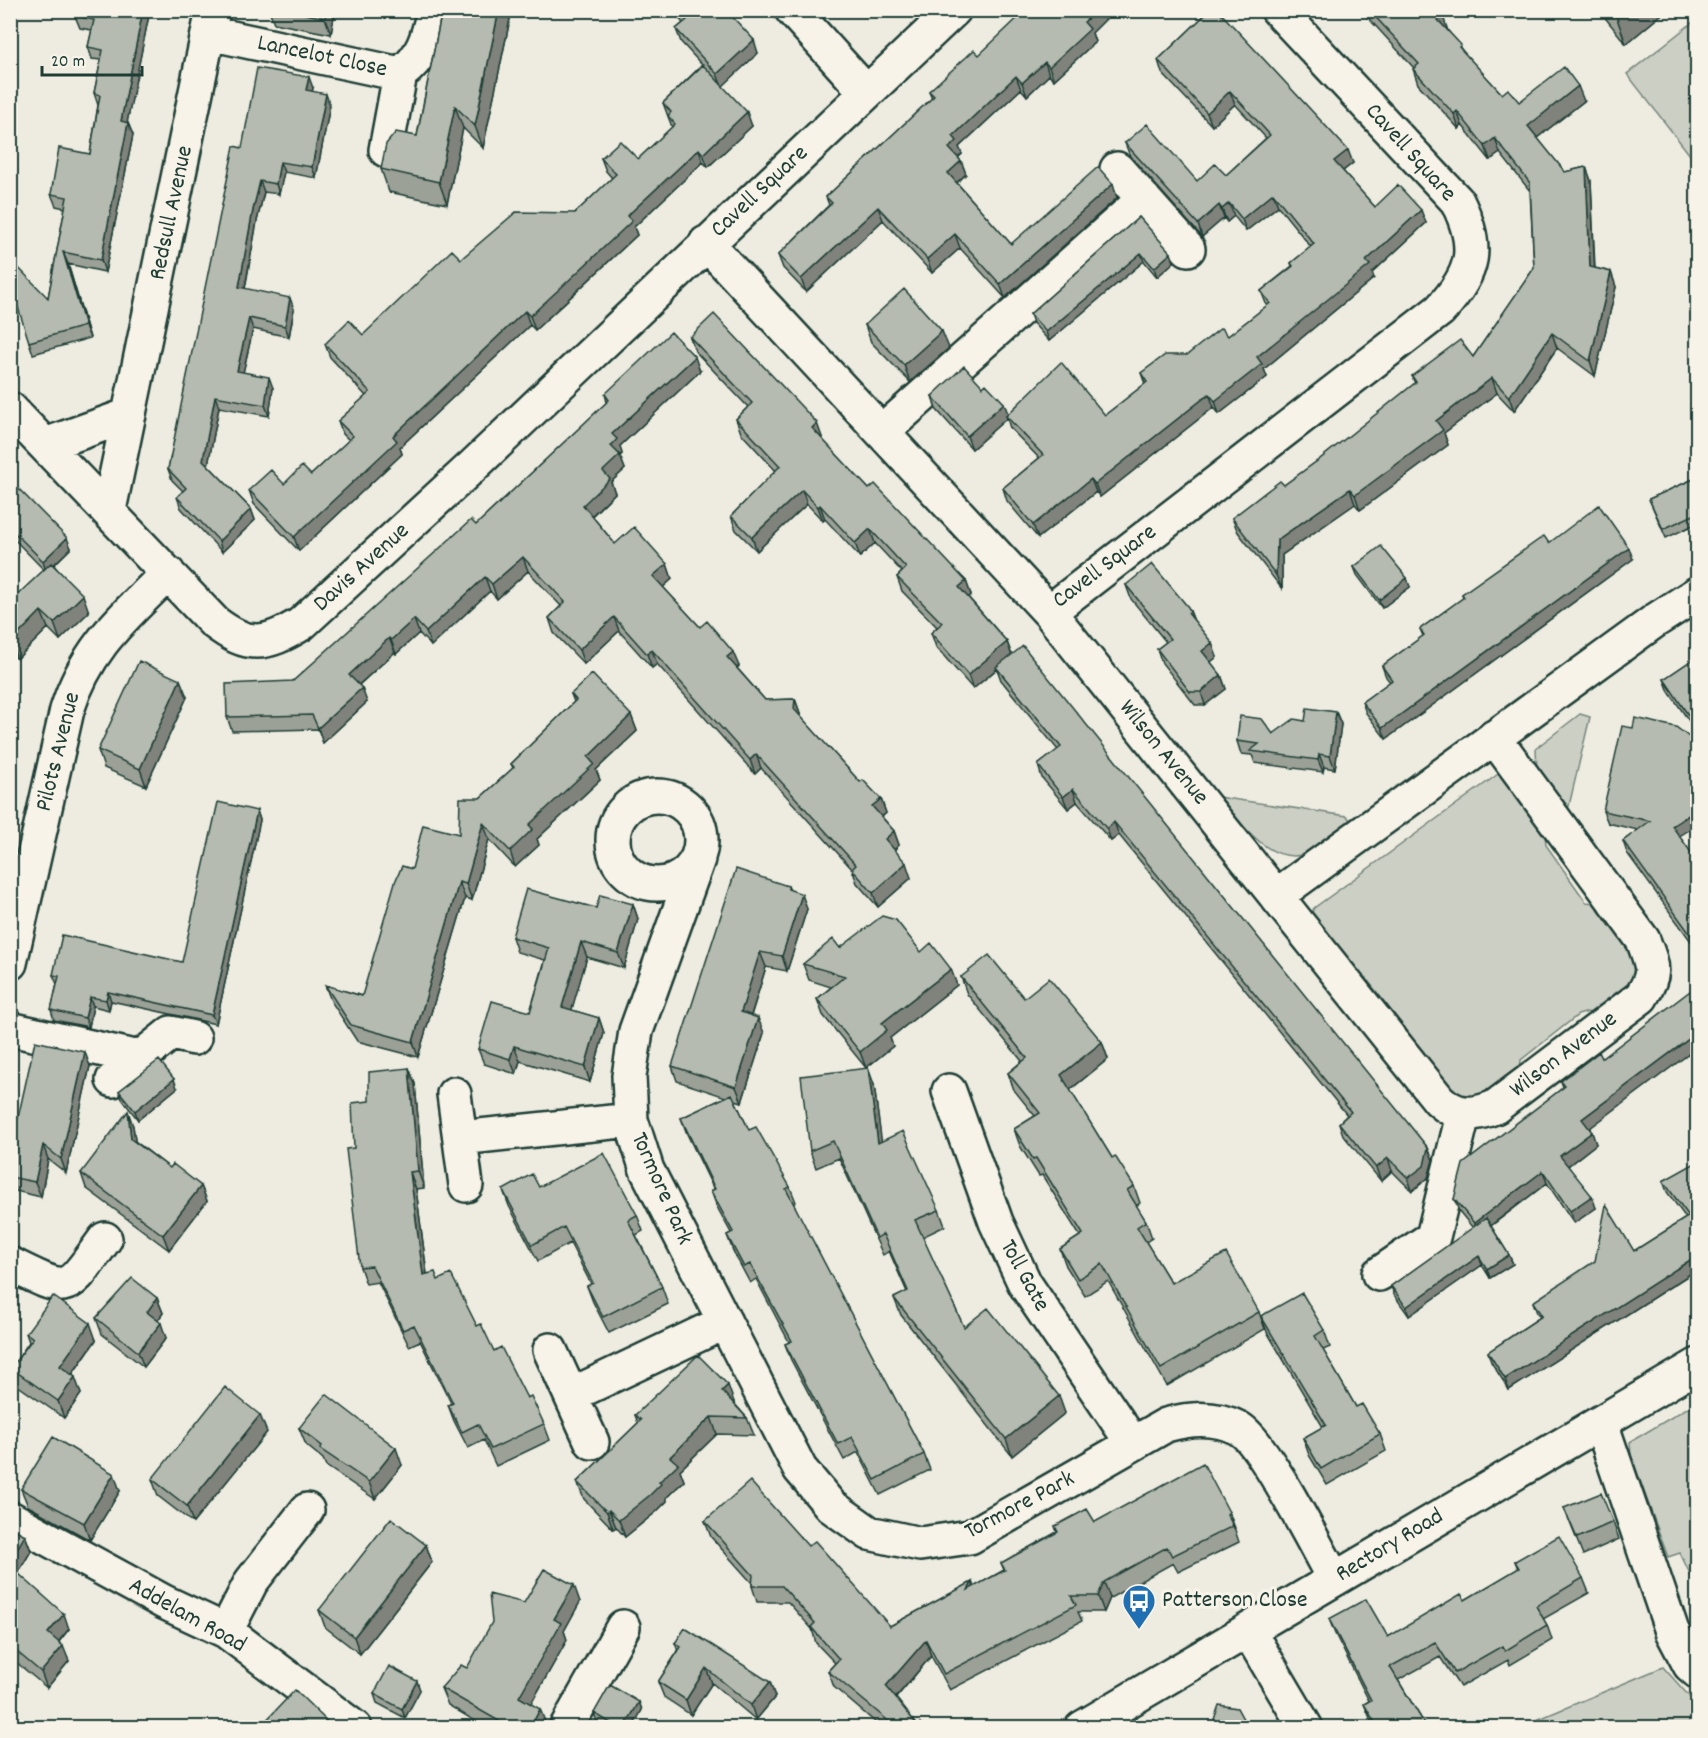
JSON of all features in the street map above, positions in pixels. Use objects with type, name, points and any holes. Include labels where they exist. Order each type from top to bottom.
[{"type":"street","name":"Lancelot Close","points":[[386,150],[400,74],[415,64],[426,43],[434,10]]},
{"type":"street","points":[[792,10],[866,92]]},
{"type":"street","name":"Cavell Square","points":[[954,10],[706,243],[1049,612],[1440,310],[1459,289],[1472,258],[1469,225],[1457,201],[1278,10]]},
{"type":"street","name":"Lancelot Close","points":[[211,22],[400,74]]},
{"type":"street","name":"Redsull Avenue","points":[[109,510],[211,22]]},
{"type":"street","points":[[1117,169],[1188,249]]},
{"type":"street","points":[[882,432],[1144,199]]},
{"type":"street","name":"Davis Avenue","points":[[10,409],[214,622],[234,637],[257,642],[281,636],[301,624],[474,465],[706,243]]},
{"type":"street","points":[[45,445],[129,415]]},
{"type":"street","name":"Pilots Avenue","points":[[10,963],[16,913],[67,710],[76,683],[92,654],[113,628],[168,573]]},
{"type":"street","points":[[1276,896],[1494,737],[1698,593]]},
{"type":"street","name":"Wilson Avenue","points":[[1049,612],[1439,1100],[1449,1110],[1463,1115],[1480,1113],[1495,1107],[1641,996],[1652,979],[1651,960],[1643,940],[1494,737]]},
{"type":"street","name":"Tormore Park","points":[[673,928],[670,911],[662,897],[620,866],[614,852],[612,837],[621,815],[639,800],[653,796],[669,797],[689,809],[701,829],[702,844],[698,859],[636,1031],[629,1076],[630,1120],[647,1170],[800,1469],[831,1506],[869,1533],[920,1544],[970,1537],[1166,1425],[1188,1419],[1215,1420],[1239,1428],[1259,1447],[1334,1579]]},
{"type":"street","points":[[646,884],[661,885],[676,881],[689,872],[698,859]]},
{"type":"street","points":[[10,1029],[140,1058]]},
{"type":"street","points":[[113,1080],[171,1033],[194,1038]]},
{"type":"street","name":"Toll Gate","points":[[949,1090],[996,1222],[1026,1284],[1133,1444]]},
{"type":"street","points":[[454,1094],[466,1185]]},
{"type":"street","points":[[1379,1274],[1433,1237],[1463,1115]]},
{"type":"street","name":"Tormore Park","points":[[460,1138],[630,1120]]},
{"type":"street","points":[[10,1264],[53,1286],[64,1285],[76,1279],[105,1239]]},
{"type":"street","points":[[571,1395],[725,1322]]},
{"type":"street","points":[[550,1350],[592,1442]]},
{"type":"street","name":"Rectory Road","points":[[1083,1728],[1698,1365]]},
{"type":"street","points":[[1601,1423],[1672,1630],[1695,1666]]},
{"type":"street","points":[[226,1631],[251,1582],[307,1510]]},
{"type":"street","name":"Addelam Road","points":[[10,1518],[164,1602],[226,1631],[355,1728]]},
{"type":"street","points":[[566,1728],[623,1627]]},
{"type":"street","points":[[1248,1630],[1306,1728]]},
{"type":"shaded area","points":[[1697,19],[1697,164],[1627,74]]},
{"type":"shaded area","points":[[1580,714],[1590,717],[1568,810],[1537,773],[1536,748]]},
{"type":"shaded area","points":[[1501,772],[1549,828],[1545,835],[1546,845],[1586,902],[1602,904],[1641,961],[1639,982],[1597,1018],[1588,1012],[1578,1015],[1521,1060],[1519,1080],[1464,1107],[1413,1045],[1411,1036],[1365,977],[1357,974],[1311,914],[1314,908]]},
{"type":"shaded area","points":[[1218,797],[1347,816],[1353,824],[1311,852],[1296,856],[1283,855],[1258,841]]},
{"type":"shaded area","points":[[1697,1402],[1698,1578],[1693,1580],[1680,1553],[1668,1557],[1631,1456],[1630,1442]]},
{"type":"shaded area","points":[[1663,1667],[1697,1705],[1697,1727],[1520,1727]]},
{"type":"building","points":[[77,10],[143,10],[121,121],[128,123],[101,260],[63,252],[85,326],[29,342],[10,282],[10,259],[48,298],[67,197],[51,194],[59,148],[90,154],[100,95],[94,93],[103,50],[88,47],[94,20],[75,16]]},
{"type":"building","points":[[286,10],[326,10],[325,18]]},
{"type":"building","points":[[442,10],[499,10],[475,126],[455,106],[439,182],[381,169],[386,144],[396,132],[417,136]]},
{"type":"building","points":[[679,10],[726,10],[754,40],[717,74],[676,29],[687,20]]},
{"type":"building","points":[[1026,10],[1097,10],[1084,22],[1090,29],[1049,67],[1045,62],[1022,83],[1016,76],[953,136],[957,141],[949,148],[961,161],[948,173],[1011,244],[1098,167],[1113,184],[1000,284],[955,234],[927,259],[878,207],[801,279],[778,255],[832,203],[826,197],[934,96],[929,91],[974,50],[979,55]]},
{"type":"building","points":[[1210,10],[1218,10],[1348,150],[1334,161],[1375,207],[1398,185],[1421,210],[1366,261],[1370,265],[1257,357],[1262,364],[1215,401],[1209,394],[1095,484],[1091,479],[1033,525],[1003,488],[1043,455],[1006,416],[1061,362],[1105,415],[1147,382],[1141,373],[1165,355],[1187,355],[1221,328],[1228,336],[1270,303],[1261,291],[1293,266],[1291,263],[1314,244],[1273,193],[1242,219],[1229,203],[1222,209],[1219,205],[1198,224],[1125,143],[1147,124],[1197,181],[1215,164],[1226,175],[1270,135],[1230,91],[1207,113],[1158,60]]},
{"type":"building","points":[[1369,10],[1438,10],[1443,16],[1438,20],[1461,45],[1459,47],[1502,94],[1508,89],[1519,102],[1564,67],[1578,86],[1528,126],[1565,172],[1586,167],[1590,267],[1611,272],[1590,361],[1552,333],[1509,397],[1492,378],[1436,421],[1443,430],[1355,495],[1350,489],[1277,540],[1276,575],[1232,518],[1280,481],[1284,485],[1320,459],[1416,382],[1412,376],[1460,340],[1473,357],[1534,268],[1530,183],[1495,138],[1485,146],[1457,111],[1454,114],[1413,69],[1419,64]]},
{"type":"building","points":[[703,65],[747,112],[703,154],[699,149],[627,216],[632,221],[530,316],[525,311],[393,436],[397,441],[294,537],[249,490],[271,470],[284,484],[302,466],[311,475],[353,436],[338,421],[370,392],[325,344],[349,320],[363,335],[452,250],[461,259],[516,212],[575,213],[616,174],[601,158],[620,141],[638,159],[675,124],[668,116],[671,112],[663,103]]},
{"type":"building","points":[[257,68],[309,77],[306,90],[326,94],[312,167],[280,162],[276,184],[260,181],[253,210],[239,287],[290,298],[285,326],[249,318],[237,371],[269,377],[265,405],[215,396],[203,460],[251,509],[219,541],[177,497],[186,488],[168,469],[234,146],[242,148]]},
{"type":"building","points":[[1139,217],[1171,253],[1154,268],[1141,253],[1046,332],[1030,314]]},
{"type":"building","points":[[904,289],[942,331],[904,365],[865,325]]},
{"type":"building","points":[[714,314],[817,423],[812,428],[869,489],[875,484],[966,581],[959,587],[1007,642],[968,675],[931,633],[942,623],[897,577],[906,568],[870,529],[855,543],[820,505],[818,507],[802,490],[752,537],[731,516],[780,466],[736,419],[752,403],[690,337]]},
{"type":"building","points":[[671,332],[695,357],[612,434],[617,439],[611,446],[620,455],[603,471],[610,479],[583,505],[615,544],[634,527],[667,564],[653,576],[700,627],[707,621],[733,652],[727,657],[765,700],[795,699],[794,709],[860,782],[863,780],[881,799],[872,806],[894,831],[885,839],[906,863],[873,893],[852,869],[856,865],[756,754],[750,760],[652,650],[647,654],[614,617],[579,650],[549,618],[565,602],[523,557],[492,584],[485,577],[426,632],[414,619],[391,640],[389,638],[349,675],[362,688],[318,728],[312,715],[227,717],[226,684],[293,681],[471,520],[476,525],[609,400],[605,394]]},
{"type":"building","points":[[964,366],[983,387],[986,384],[1004,403],[967,436],[932,396]]},
{"type":"building","points":[[1698,477],[1698,513],[1663,529],[1649,499]]},
{"type":"building","points":[[10,480],[67,538],[43,561],[10,528]]},
{"type":"building","points":[[1599,505],[1629,548],[1382,728],[1362,702],[1392,680],[1382,666],[1424,635],[1420,629],[1464,597],[1462,594],[1544,536],[1549,543]]},
{"type":"building","points":[[1381,546],[1407,578],[1379,600],[1354,567]]},
{"type":"building","points":[[51,563],[83,595],[54,623],[41,611],[11,642],[10,602]]},
{"type":"building","points":[[1152,564],[1188,607],[1190,611],[1188,613],[1212,643],[1202,651],[1221,675],[1201,692],[1190,692],[1157,649],[1170,639],[1126,585]]},
{"type":"building","points":[[1023,646],[1428,1148],[1424,1166],[1408,1178],[1388,1158],[1376,1168],[1339,1123],[1351,1112],[1114,822],[1107,829],[1073,789],[1063,797],[1038,765],[1061,747],[996,667]]},
{"type":"building","points":[[1698,656],[1698,724],[1695,725],[1664,679]]},
{"type":"building","points":[[139,661],[180,680],[140,769],[98,750]]},
{"type":"building","points":[[592,674],[631,715],[588,757],[594,764],[529,825],[533,829],[510,851],[483,823],[466,884],[459,882],[413,1042],[351,1025],[325,985],[362,996],[395,882],[402,866],[412,869],[423,825],[459,834],[460,798],[480,798],[514,767],[511,764],[576,700],[571,694]]},
{"type":"building","points":[[1307,708],[1336,712],[1330,756],[1319,754],[1318,760],[1250,751],[1259,744],[1237,741],[1240,716],[1262,719],[1273,734],[1294,719],[1305,721]]},
{"type":"building","points":[[1635,718],[1676,727],[1698,744],[1698,809],[1672,826],[1698,862],[1698,945],[1623,841],[1650,821],[1603,811],[1622,726],[1633,728]]},
{"type":"building","points":[[218,802],[257,811],[212,1015],[108,992],[106,1000],[90,997],[85,1018],[51,1010],[59,976],[53,975],[62,935],[182,962]]},
{"type":"building","points":[[736,869],[788,886],[788,889],[802,894],[782,956],[760,952],[741,1012],[758,1018],[736,1087],[672,1066]]},
{"type":"building","points":[[526,889],[596,908],[600,895],[633,904],[618,953],[581,942],[562,1007],[599,1018],[585,1067],[514,1046],[510,1059],[478,1049],[492,1001],[530,1012],[542,972],[549,948],[512,937]]},
{"type":"building","points":[[882,916],[896,920],[921,952],[931,943],[951,969],[882,1023],[887,1030],[860,1052],[817,999],[845,976],[803,964],[833,939],[840,948]]},
{"type":"building","points":[[989,955],[1024,998],[1049,978],[1102,1042],[1061,1075],[1112,1158],[1115,1156],[1134,1186],[1127,1190],[1146,1221],[1137,1227],[1171,1283],[1226,1253],[1259,1312],[1161,1369],[1102,1264],[1078,1279],[1060,1249],[1083,1234],[1036,1158],[1033,1159],[1014,1129],[1040,1113],[1008,1073],[1027,1058],[961,977]]},
{"type":"building","points":[[1698,985],[1698,1032],[1582,1119],[1592,1132],[1560,1156],[1592,1196],[1570,1211],[1543,1171],[1474,1223],[1454,1199],[1463,1164],[1565,1086],[1561,1081],[1599,1052],[1602,1058]]},
{"type":"building","points":[[35,1041],[85,1052],[61,1159],[43,1145],[35,1182],[10,1177],[10,1154]]},
{"type":"building","points":[[159,1060],[174,1079],[135,1111],[119,1091]]},
{"type":"building","points":[[409,1068],[418,1171],[410,1172],[423,1275],[435,1272],[438,1280],[451,1274],[477,1326],[481,1324],[494,1351],[501,1347],[527,1398],[531,1396],[544,1424],[491,1449],[478,1424],[462,1432],[448,1405],[453,1403],[414,1325],[403,1330],[372,1266],[360,1267],[346,1149],[354,1148],[352,1103],[369,1101],[369,1072]]},
{"type":"building","points":[[868,1068],[878,1143],[903,1131],[939,1210],[915,1220],[964,1327],[988,1308],[1059,1396],[1006,1439],[894,1298],[908,1291],[883,1234],[877,1238],[833,1141],[810,1151],[801,1076]]},
{"type":"building","points":[[732,1094],[749,1130],[756,1127],[790,1187],[786,1189],[924,1454],[875,1480],[852,1437],[838,1444],[785,1344],[792,1341],[750,1264],[744,1267],[727,1235],[733,1232],[711,1191],[715,1189],[681,1118]]},
{"type":"building","points":[[128,1111],[131,1139],[170,1168],[173,1164],[201,1186],[163,1235],[81,1173]]},
{"type":"building","points":[[604,1153],[637,1215],[628,1220],[662,1287],[603,1317],[587,1286],[593,1283],[564,1227],[532,1245],[503,1190],[532,1174],[539,1187]]},
{"type":"building","points":[[1697,1162],[1698,1255],[1505,1379],[1488,1352],[1542,1316],[1533,1302],[1595,1261],[1606,1205],[1634,1251],[1689,1216],[1663,1181]]},
{"type":"building","points":[[1486,1218],[1509,1255],[1487,1269],[1479,1256],[1406,1307],[1391,1286]]},
{"type":"building","points":[[132,1278],[157,1298],[147,1312],[161,1323],[138,1352],[96,1318]]},
{"type":"building","points":[[1302,1293],[1324,1330],[1315,1336],[1356,1407],[1362,1404],[1380,1434],[1321,1469],[1303,1438],[1326,1425],[1261,1316]]},
{"type":"building","points":[[53,1296],[90,1323],[60,1366],[75,1377],[58,1401],[11,1368],[33,1338],[26,1333]]},
{"type":"building","points":[[698,1355],[728,1385],[722,1391],[747,1418],[711,1417],[670,1457],[678,1464],[659,1482],[661,1484],[619,1520],[609,1510],[607,1512],[577,1482],[641,1420],[635,1415]]},
{"type":"building","points":[[225,1387],[260,1415],[187,1506],[152,1479]]},
{"type":"building","points":[[326,1394],[396,1448],[369,1482],[320,1449],[322,1446],[299,1428]]},
{"type":"building","points":[[53,1437],[114,1474],[84,1523],[21,1489]]},
{"type":"building","points":[[1203,1463],[1229,1512],[1227,1514],[1233,1526],[1172,1556],[1167,1547],[1104,1582],[1098,1596],[1071,1596],[1076,1605],[944,1674],[926,1640],[886,1686],[918,1726],[920,1723],[924,1728],[888,1728],[892,1724],[828,1671],[839,1659],[811,1627],[815,1623],[782,1586],[752,1586],[753,1575],[705,1521],[750,1481],[808,1546],[815,1541],[890,1626],[972,1582],[968,1590],[1005,1570],[1001,1563],[1058,1532],[1055,1526],[1087,1509],[1095,1522]]},
{"type":"building","points":[[1601,1493],[1613,1522],[1577,1538],[1564,1508]]},
{"type":"building","points":[[391,1518],[426,1545],[354,1637],[319,1610]]},
{"type":"building","points":[[10,1527],[25,1535],[10,1561]]},
{"type":"building","points":[[1559,1536],[1583,1578],[1536,1606],[1547,1625],[1505,1651],[1502,1646],[1455,1673],[1435,1642],[1390,1667],[1427,1728],[1378,1728],[1364,1704],[1371,1700],[1329,1619],[1366,1599],[1388,1637],[1461,1594],[1465,1600],[1519,1568],[1515,1561]]},
{"type":"building","points":[[10,1566],[64,1614],[48,1633],[63,1646],[41,1672],[10,1646]]},
{"type":"building","points":[[544,1569],[574,1585],[554,1619],[561,1623],[519,1697],[540,1709],[530,1728],[511,1728],[441,1688],[461,1665],[467,1668],[492,1622],[489,1594],[524,1603]]},
{"type":"building","points":[[685,1628],[770,1682],[751,1705],[706,1668],[686,1700],[658,1682],[681,1647],[675,1643]]},
{"type":"building","points":[[389,1666],[417,1681],[402,1709],[374,1694]]},
{"type":"building","points":[[610,1685],[639,1702],[624,1728],[619,1728],[594,1713]]},
{"type":"building","points":[[295,1690],[334,1728],[259,1728]]},
{"type":"building","points":[[1219,1705],[1237,1708],[1248,1728],[1211,1728]]},
{"type":"place","name":"Patterson Close","points":[[1139,1630]]}]
